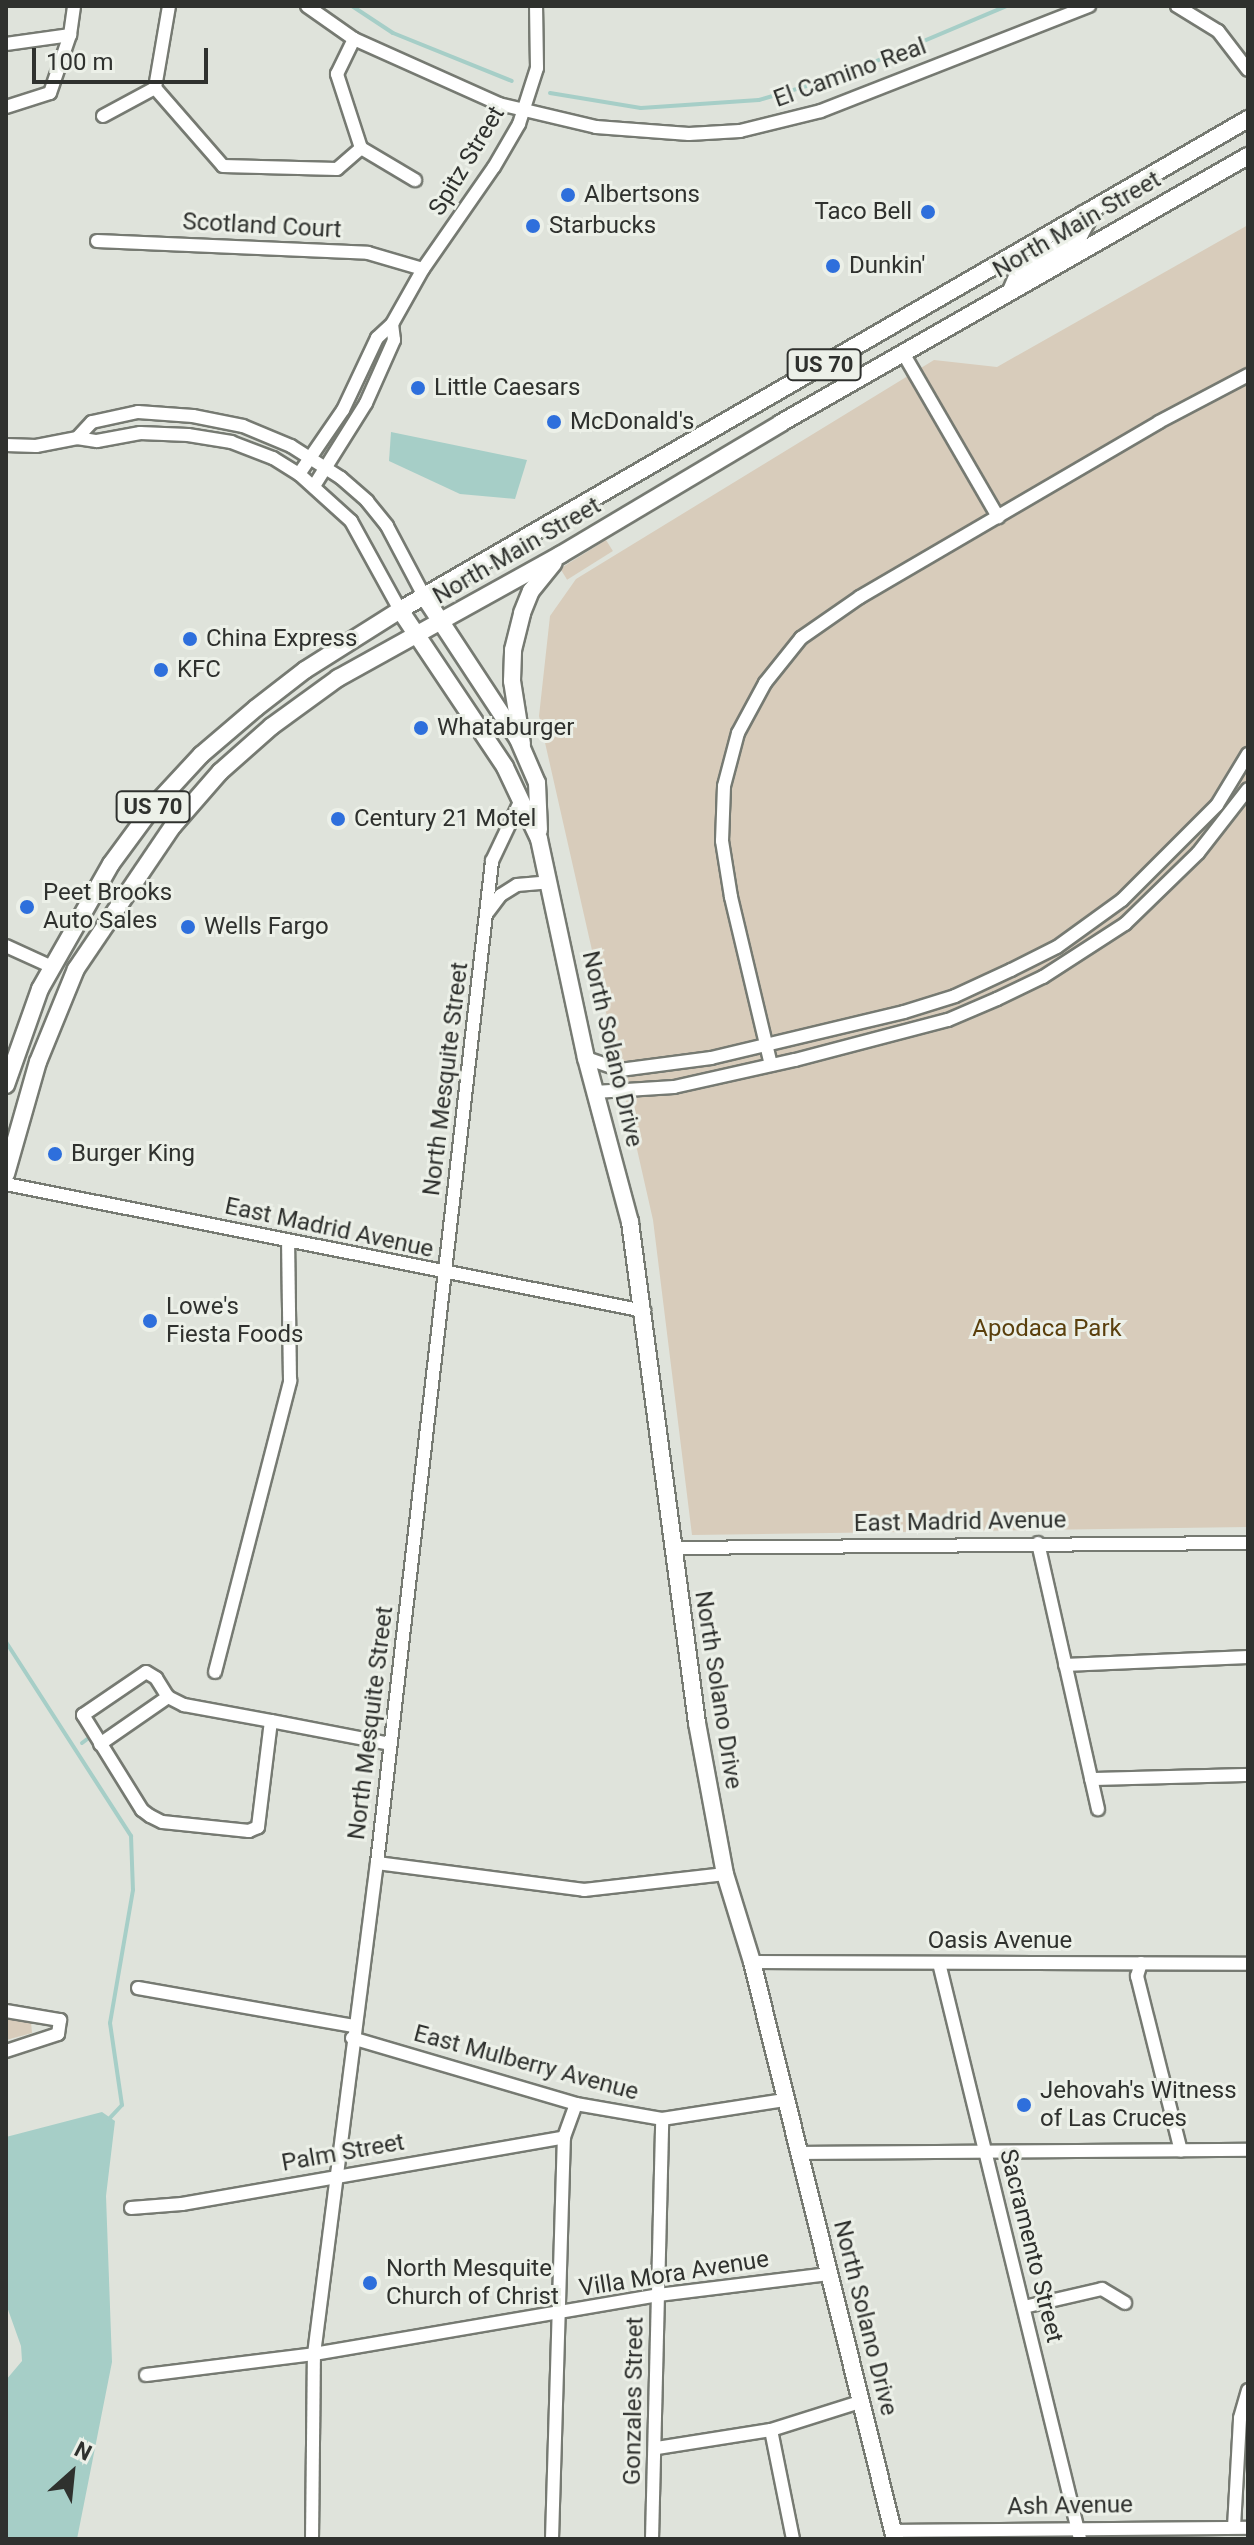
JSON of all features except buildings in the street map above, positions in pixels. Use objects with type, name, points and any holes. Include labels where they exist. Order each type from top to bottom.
[{"type":"main road","name":"North Main Street","points":[[6,1085],[35,1003],[52,967],[111,864],[153,807],[201,755],[305,670],[400,610],[1248,119]]},
{"type":"main road","name":"North Main Street","points":[[6,1174],[38,1062],[76,969],[173,826],[220,772],[272,726],[338,678],[560,555],[903,353],[1248,156]]},
{"type":"main road","points":[[1011,291],[1019,272],[1080,234],[1087,221],[1084,214]]},
{"type":"main road","points":[[522,750],[512,681],[513,650],[531,591],[560,555]]},
{"type":"main road","name":"North Solano Drive","points":[[424,596],[522,750],[537,783],[539,839],[586,1058],[630,1222],[697,1723],[725,1874],[752,1962],[894,2535]]},
{"type":"main road","name":"North Solano Drive","points":[[400,610],[505,767],[539,839]]},
{"type":"main road","points":[[52,967],[76,969]]},
{"type":"street","points":[[6,107],[50,93],[70,35],[74,6]]},
{"type":"street","points":[[155,88],[169,6]]},
{"type":"street","name":"El Camino Real","points":[[307,6],[354,39],[449,84],[523,111],[620,129],[689,134],[740,131],[821,111],[1089,6]]},
{"type":"street","name":"Spitz Street","points":[[299,474],[343,410],[377,338],[392,324],[423,269],[494,167],[523,111],[537,68],[536,6]]},
{"type":"street","points":[[1177,6],[1218,31],[1248,70]]},
{"type":"street","points":[[6,44],[70,35]]},
{"type":"street","points":[[354,39],[337,74],[361,148],[415,180]]},
{"type":"street","points":[[103,116],[155,88]]},
{"type":"street","points":[[155,88],[223,166],[337,169],[361,148]]},
{"type":"street","name":"Scotland Court","points":[[97,241],[368,253],[423,269]]},
{"type":"street","name":"Spitz Street","points":[[314,486],[366,403],[394,340],[392,324]]},
{"type":"street","points":[[903,353],[998,517]]},
{"type":"street","points":[[771,1065],[731,897],[722,841],[724,786],[738,733],[765,683],[801,638],[860,597],[1159,422],[1248,375]]},
{"type":"street","points":[[77,438],[92,422],[138,412],[193,416],[243,426],[310,458],[367,501],[387,526],[424,596]]},
{"type":"street","points":[[6,445],[36,446],[77,438],[97,441],[140,433],[188,435],[231,442],[273,458],[314,486],[351,521],[400,610]]},
{"type":"street","points":[[586,1058],[620,1070],[643,1069],[765,1045],[955,996],[1057,947],[1122,900],[1217,805],[1248,754]]},
{"type":"street","points":[[595,1092],[674,1087],[948,1020],[1043,977],[1125,924],[1198,853],[1248,789]]},
{"type":"street","name":"North Mesquite Street","points":[[312,2539],[314,2354],[377,1863],[492,861],[521,800]]},
{"type":"street","points":[[1184,840],[1198,853]]},
{"type":"street","points":[[488,912],[501,895],[517,885],[549,882]]},
{"type":"street","points":[[6,946],[52,967]]},
{"type":"street","points":[[1034,958],[1043,977]]},
{"type":"street","name":"East Madrid Avenue","points":[[6,1184],[444,1274],[644,1311]]},
{"type":"street","points":[[215,1672],[290,1381],[288,1242]]},
{"type":"street","points":[[1038,1543],[1098,1809]]},
{"type":"street","name":"East Madrid Avenue","points":[[672,1548],[1248,1543]]},
{"type":"street","points":[[1065,1665],[1248,1657]]},
{"type":"street","points":[[271,1721],[255,1831],[155,1819],[142,1810],[84,1720],[86,1710],[146,1672],[156,1678],[168,1697],[184,1705],[271,1721],[390,1744]]},
{"type":"street","points":[[100,1744],[168,1697]]},
{"type":"street","points":[[1091,1779],[1248,1775]]},
{"type":"street","points":[[377,1863],[584,1890],[725,1874]]},
{"type":"street","name":"Oasis Avenue","points":[[752,1962],[1248,1964]]},
{"type":"street","name":"Sacramento Street","points":[[939,1963],[1078,2533]]},
{"type":"street","points":[[1141,1963],[1137,1976],[1181,2151]]},
{"type":"street","name":"East Mulberry Avenue","points":[[138,1988],[353,2032],[576,2104],[662,2119],[785,2100]]},
{"type":"street","points":[[6,2011],[60,2020],[58,2034],[6,2051]]},
{"type":"street","points":[[552,2539],[564,2137],[576,2104]]},
{"type":"street","name":"Gonzales Street","points":[[652,2539],[657,2448],[662,2119]]},
{"type":"street","name":"Palm Street","points":[[131,2208],[182,2204],[564,2137]]},
{"type":"street","points":[[800,2153],[1248,2150]]},
{"type":"street","name":"Villa Mora Avenue","points":[[146,2375],[314,2354],[658,2295],[829,2274]]},
{"type":"street","points":[[1024,2307],[1102,2289],[1125,2303]]},
{"type":"street","points":[[1234,2527],[1240,2418],[1248,2390]]},
{"type":"street","points":[[657,2448],[771,2430],[860,2402]]},
{"type":"street","points":[[771,2430],[793,2539]]},
{"type":"street","name":"Ash Avenue","points":[[894,2535],[1248,2528]]},
{"type":"green space","name":"Apodaca Park","points":[[1248,225],[1248,1527],[692,1535],[653,1220],[539,716],[550,616],[576,579],[934,360],[997,367]]},
{"type":"green space","points":[[606,540],[613,551],[567,580],[560,569]]},
{"type":"green space","points":[[6,2018],[31,2022],[32,2033],[6,2040]]},
{"type":"water","points":[[391,432],[527,460],[515,499],[460,494],[389,461]]},
{"type":"water","points":[[102,2112],[115,2121],[106,2196],[112,2362],[77,2539],[6,2539],[6,2380],[22,2361],[21,2346],[6,2304],[6,2137]]},
{"type":"waterway","points":[[352,6],[393,33],[512,81]]},
{"type":"waterway","points":[[550,93],[641,108],[759,100],[841,76],[1007,6]]},
{"type":"waterway","points":[[6,1642],[131,1836],[133,1890],[110,2023],[122,2105],[109,2119]]},
{"type":"waterway","points":[[82,1743],[90,1737]]},
{"type":"place","name":"Albertsons","points":[[568,195]]},
{"type":"place","name":"Taco Bell","points":[[928,212]]},
{"type":"place","name":"Starbucks","points":[[533,226]]},
{"type":"place","name":"Dunkin'","points":[[833,266]]},
{"type":"place","name":"Little Caesars","points":[[418,388]]},
{"type":"place","name":"McDonald's","points":[[554,422]]},
{"type":"place","name":"China Express","points":[[190,639]]},
{"type":"place","name":"KFC","points":[[161,670]]},
{"type":"place","name":"Whataburger","points":[[421,728]]},
{"type":"place","name":"Century 21 Motel","points":[[338,819]]},
{"type":"place","name":"Peet Brooks Auto Sales","points":[[27,907]]},
{"type":"place","name":"Wells Fargo","points":[[188,927]]},
{"type":"place","name":"Burger King","points":[[55,1154]]},
{"type":"place","name":"Lowe's Fiesta Foods","points":[[150,1321]]},
{"type":"place","name":"Jehovah's Witness of Las Cruces","points":[[1024,2105]]},
{"type":"place","name":"North Mesquite Church of Christ","points":[[370,2283]]}]
